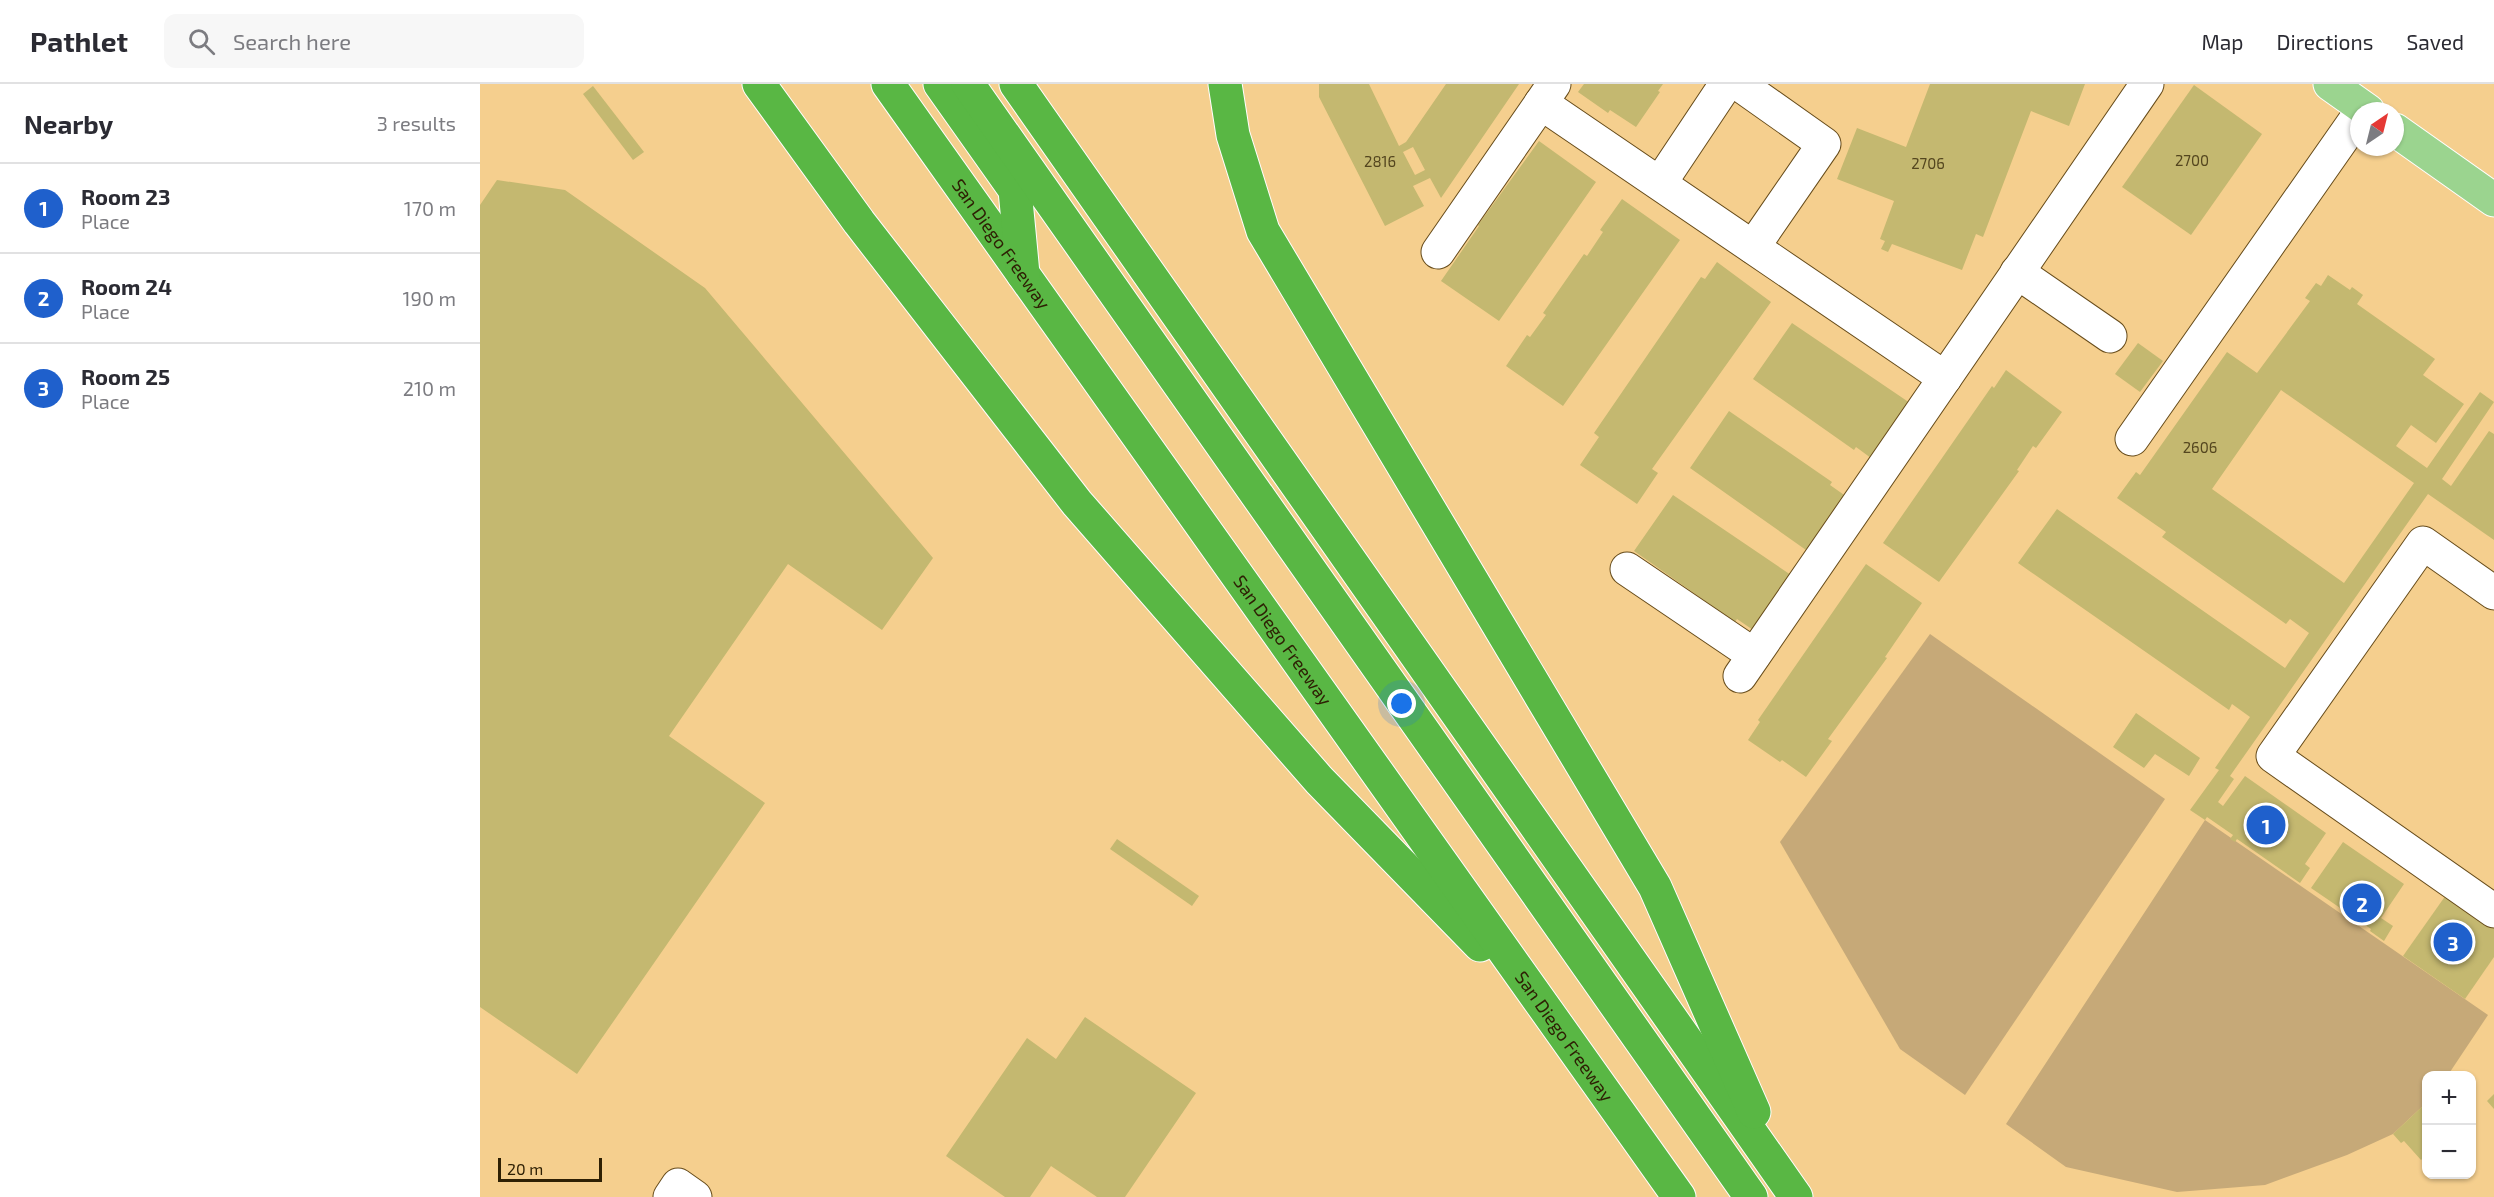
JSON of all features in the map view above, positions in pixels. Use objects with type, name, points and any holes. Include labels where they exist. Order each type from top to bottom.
[{"type":"highway","points":[[759,84],[859,222],[1077,503],[1319,780],[1558,1026]]},
{"type":"highway","name":"San Diego Freeway","points":[[888,84],[1679,1197]]},
{"type":"highway","points":[[940,84],[1015,190],[1023,276]]},
{"type":"highway","points":[[968,84],[1751,1197]]},
{"type":"highway","points":[[1016,84],[1789,1187]]},
{"type":"highway","points":[[1226,84],[1233,135],[1263,231],[1655,887],[1789,1187]]},
{"type":"main road","points":[[2330,84],[2352,102]]},
{"type":"main road","points":[[2404,136],[2494,200]]},
{"type":"street","points":[[1660,183],[1726,84]]},
{"type":"street","points":[[1739,84],[1824,144],[1753,247]]},
{"type":"street","points":[[1627,569],[1747,666],[2146,84]]},
{"type":"street","points":[[1438,252],[1548,94],[1660,183],[1945,378]]},
{"type":"street","points":[[2132,439],[2350,129]]},
{"type":"street","points":[[2017,272],[2110,336]]},
{"type":"street","points":[[2494,593],[2422,543],[2273,756],[2494,911]]},
{"type":"street","points":[[670,1197],[678,1185],[695,1197]]},
{"type":"shaded area","points":[[1930,634],[2165,799],[1965,1095],[1900,1049],[1780,842]]},
{"type":"shaded area","points":[[2205,820],[2488,1015],[2451,1071],[2422,1071],[2422,1107],[2393,1134],[2347,1155],[2265,1185],[2177,1192],[2066,1167],[2006,1124]]},
{"type":"building","points":[[1319,84],[1369,84],[1399,146],[1406,142],[1446,84],[1519,84],[1441,198],[1430,178],[1413,186],[1424,206],[1385,226],[1319,97]],"holes":[[[1413,147],[1425,170],[1415,175],[1403,152]]]},
{"type":"building","points":[[1584,84],[1663,84],[1636,127],[1610,110],[1608,113],[1578,92]]},
{"type":"building","points":[[1930,84],[2085,84],[2069,126],[2031,111],[1983,237],[1976,234],[1962,270],[1892,244],[1888,252],[1881,249],[1885,241],[1880,239],[1894,201],[1837,179],[1857,128],[1906,147]]},
{"type":"building","points":[[2194,85],[2262,134],[2191,235],[2122,187]]},
{"type":"building","points":[[593,86],[644,152],[633,160],[583,94]]},
{"type":"building","points":[[1539,141],[1596,182],[1499,321],[1441,281],[1478,225]]},
{"type":"building","points":[[497,180],[565,190],[705,288],[933,558],[882,630],[788,564],[669,736],[765,803],[577,1074],[480,1007],[480,205]]},
{"type":"building","points":[[1622,199],[1680,240],[1563,406],[1506,366],[1527,335],[1530,337],[1546,315],[1543,313],[1584,254],[1587,256],[1603,232],[1600,230]]},
{"type":"building","points":[[1717,262],[1771,302],[1652,469],[1658,473],[1637,504],[1580,465],[1599,437],[1594,433],[1701,277],[1705,279]]},
{"type":"building","points":[[2328,275],[2350,290],[2352,287],[2363,295],[2357,304],[2435,359],[2423,375],[2464,404],[2436,443],[2411,425],[2396,446],[2427,468],[2480,392],[2494,402],[2442,479],[2451,486],[2489,431],[2494,434],[2494,540],[2428,494],[2230,776],[2234,779],[2218,802],[2223,806],[2245,776],[2326,833],[2305,864],[2310,868],[2300,883],[2237,839],[2235,842],[2230,839],[2233,835],[2207,817],[2205,820],[2190,810],[2219,770],[2215,768],[2250,717],[2232,704],[2229,710],[2018,563],[2057,509],[2285,668],[2309,633],[2290,619],[2286,624],[2162,537],[2166,532],[2117,498],[2136,472],[2140,475],[2227,352],[2257,373],[2310,301],[2305,298],[2316,283],[2321,286]],"holes":[[[2281,390],[2414,483],[2344,583],[2212,489]]]},
{"type":"building","points":[[1792,323],[1910,403],[1875,461],[1856,447],[1854,450],[1753,379]]},
{"type":"building","points":[[2138,343],[2163,361],[2140,392],[2115,374]]},
{"type":"building","points":[[2006,370],[2062,412],[2036,448],[2033,446],[2017,470],[2019,471],[1939,582],[1883,543],[1992,386],[1994,388]]},
{"type":"building","points":[[1729,411],[1832,482],[1830,485],[1847,497],[1826,527],[1823,525],[1806,550],[1690,468]]},
{"type":"building","points":[[1673,495],[1791,575],[1756,632],[1737,619],[1735,622],[1634,551]]},
{"type":"building","points":[[1866,564],[1922,603],[1885,657],[1887,658],[1828,739],[1832,741],[1806,777],[1748,740],[1760,722],[1758,720]]},
{"type":"building","points":[[2136,713],[2200,758],[2189,776],[2155,754],[2144,768],[2113,747]]},
{"type":"building","points":[[1117,839],[1199,896],[1192,906],[1110,849]]},
{"type":"building","points":[[2343,842],[2404,884],[2381,918],[2393,926],[2384,941],[2370,931],[2371,929],[2311,888]]},
{"type":"building","points":[[2446,895],[2494,928],[2494,957],[2465,999],[2403,956]]},
{"type":"building","points":[[1085,1017],[1196,1093],[1125,1197],[1097,1197],[1051,1166],[1030,1197],[1005,1197],[946,1156],[1027,1038],[1056,1059]]},
{"type":"building","points":[[2494,1094],[2494,1109],[2487,1101]]},
{"type":"building","points":[[2422,1107],[2421,1160],[2404,1141],[2401,1143],[2393,1134]]},
{"type":"place","name":"Room 23","points":[[2266,825]]},
{"type":"place","name":"Room 24","points":[[2362,903]]},
{"type":"place","name":"Room 25","points":[[2453,942]]}]
